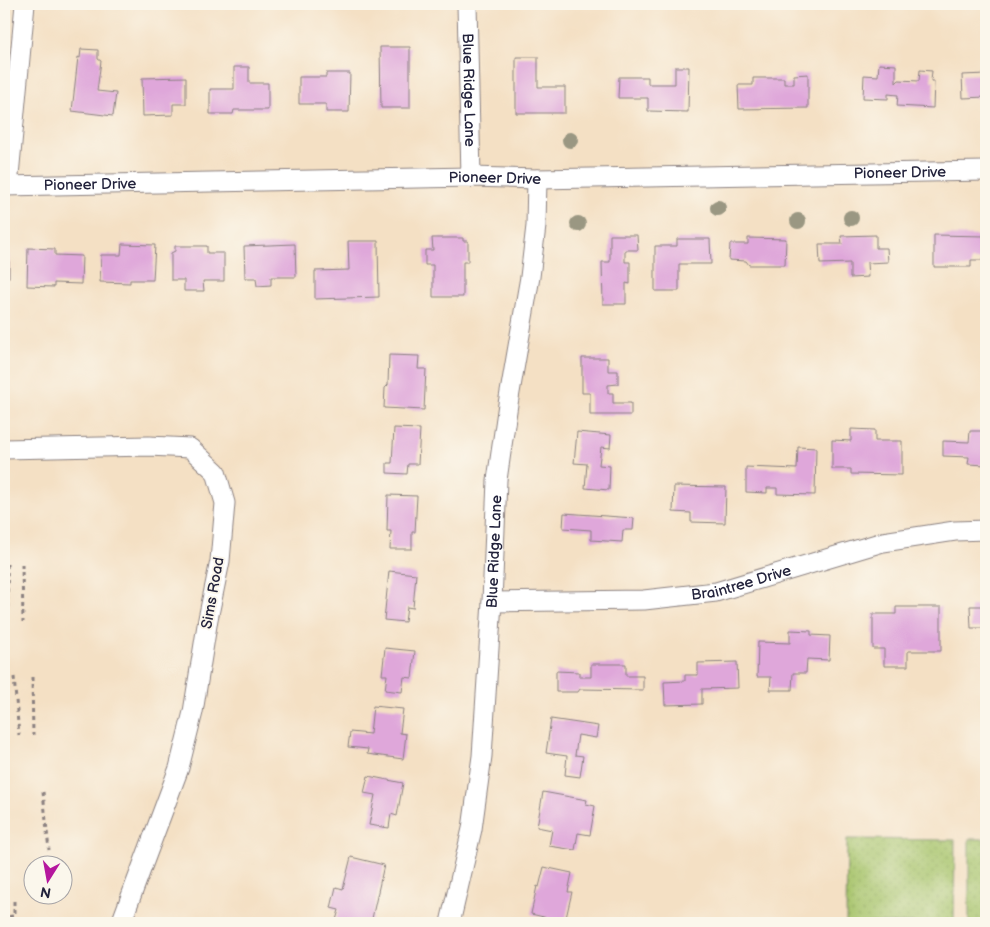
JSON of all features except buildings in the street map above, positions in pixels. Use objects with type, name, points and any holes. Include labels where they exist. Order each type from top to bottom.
[{"type":"street","points":[[6,186],[25,4]]},
{"type":"street","name":"Blue Ridge Lane","points":[[467,4],[471,177]]},
{"type":"street","name":"Pioneer Drive","points":[[6,186],[471,177],[537,179],[986,171]]},
{"type":"street","name":"Blue Ridge Lane","points":[[450,923],[472,829],[481,765],[492,602],[497,480],[530,277],[536,226],[537,179]]},
{"type":"street","name":"Sims Road","points":[[4,449],[149,446],[190,448],[216,472],[225,503],[220,561],[208,619],[193,712],[184,750],[121,923]]},
{"type":"street","name":"Braintree Drive","points":[[492,602],[644,600],[716,592],[884,542],[955,531],[986,530]]},
{"type":"path","points":[[7,564],[8,622]]},
{"type":"path","points":[[22,564],[22,622]]},
{"type":"path","points":[[14,677],[19,735]]},
{"type":"path","points":[[32,677],[33,735]]},
{"type":"path","points":[[43,792],[49,850]]},
{"type":"path","points":[[4,914],[4,917],[14,916],[14,901]]},
{"type":"green space","points":[[847,839],[955,840],[954,923],[846,923]]},
{"type":"green space","points":[[969,839],[986,839],[986,923],[969,923]]}]
